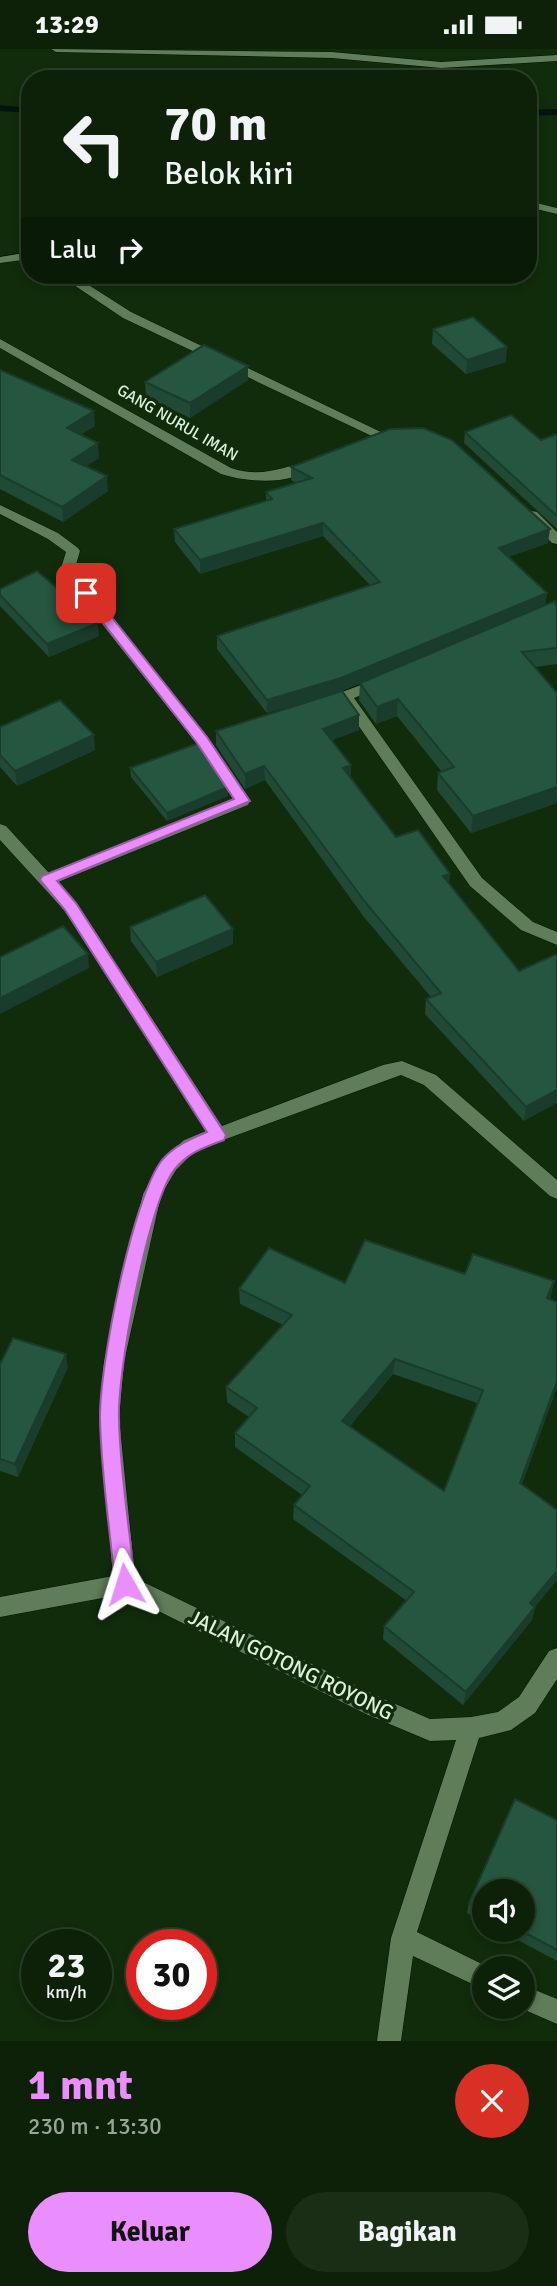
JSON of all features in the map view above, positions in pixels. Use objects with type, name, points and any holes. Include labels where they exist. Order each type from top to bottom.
[{"type":"street","points":[[57,49],[332,55],[441,65],[557,58]]},
{"type":"street","points":[[90,49],[103,52]]},
{"type":"street","points":[[537,206],[557,211]]},
{"type":"street","points":[[0,260],[21,256]]},
{"type":"street","points":[[79,284],[127,315],[374,438],[398,433]]},
{"type":"street","name":"GANG NURUL IMAN","points":[[0,343],[226,471],[243,478],[265,479],[330,456]]},
{"type":"street","points":[[518,502],[557,540]]},
{"type":"street","points":[[0,509],[53,536],[73,551],[68,568],[72,577],[209,738],[242,801],[47,880]]},
{"type":"street","points":[[307,709],[346,697],[396,676]]},
{"type":"street","points":[[346,697],[476,882],[527,926],[557,939]]},
{"type":"street","points":[[0,830],[71,907],[218,1135]]},
{"type":"street","points":[[0,1607],[125,1584],[109,1418],[114,1362],[152,1194],[169,1165],[190,1145],[389,1070],[402,1068],[430,1080],[557,1191]]},
{"type":"street","name":"JALAN GOTONG ROYONG","points":[[125,1584],[409,1723],[430,1730],[471,1728],[503,1722],[527,1705],[557,1659]]},
{"type":"street","points":[[389,2041],[403,1938],[471,1728]]},
{"type":"street","points":[[403,1938],[472,1972]]},
{"type":"street","points":[[535,2002],[557,2012]]},
{"type":"building","points":[[473,317],[507,347],[467,360],[433,329]]},
{"type":"building","points":[[204,345],[248,366],[190,403],[145,382]]},
{"type":"building","points":[[0,370],[94,411],[67,428],[98,443],[72,460],[107,476],[62,507],[0,475]]},
{"type":"building","points":[[511,415],[541,440],[557,434],[557,516],[465,432]]},
{"type":"building","points":[[423,428],[452,440],[550,529],[499,548],[547,593],[341,678],[267,700],[217,636],[380,582],[323,523],[200,560],[174,529],[272,499],[266,492],[312,478],[291,467],[390,429]]},
{"type":"building","points":[[37,571],[98,623],[47,644],[0,595],[0,589]]},
{"type":"building","points":[[555,601],[557,648],[522,652],[557,693],[557,787],[473,816],[438,773],[454,767],[398,699],[377,707],[360,683]]},
{"type":"building","points":[[342,691],[359,715],[323,729],[351,765],[343,768],[396,837],[418,830],[450,874],[443,876],[519,971],[557,954],[557,1090],[526,1107],[426,999],[441,993],[365,902],[264,766],[245,774],[216,731]]},
{"type":"building","points":[[60,700],[94,735],[15,771],[0,755],[0,727]]},
{"type":"building","points":[[199,743],[228,787],[167,813],[130,768]]},
{"type":"building","points":[[205,895],[233,929],[156,962],[130,927]]},
{"type":"building","points":[[63,926],[88,954],[0,998],[0,957]]},
{"type":"building","points":[[365,1240],[465,1274],[473,1254],[554,1281],[547,1298],[557,1302],[557,1381],[520,1483],[557,1510],[557,1571],[530,1603],[535,1607],[466,1692],[384,1626],[414,1592],[294,1505],[310,1486],[235,1433],[257,1408],[226,1387],[292,1315],[239,1289],[269,1248],[345,1283]],"holes":[[[395,1359],[483,1390],[444,1491],[342,1421]]]},
{"type":"building","points":[[13,1338],[66,1354],[15,1464],[0,1459],[0,1364]]},
{"type":"building","points":[[515,1799],[557,1820],[557,1950],[535,1938],[535,1879],[480,1879]]},
{"type":"waterway","points":[[0,108],[21,110]]},
{"type":"waterway","points":[[537,113],[557,112]]},
{"type":"route","points":[[86,593],[202,740],[242,801],[47,880],[71,907],[218,1135],[190,1145],[169,1165],[152,1194],[114,1362],[109,1418],[125,1584]]}]
